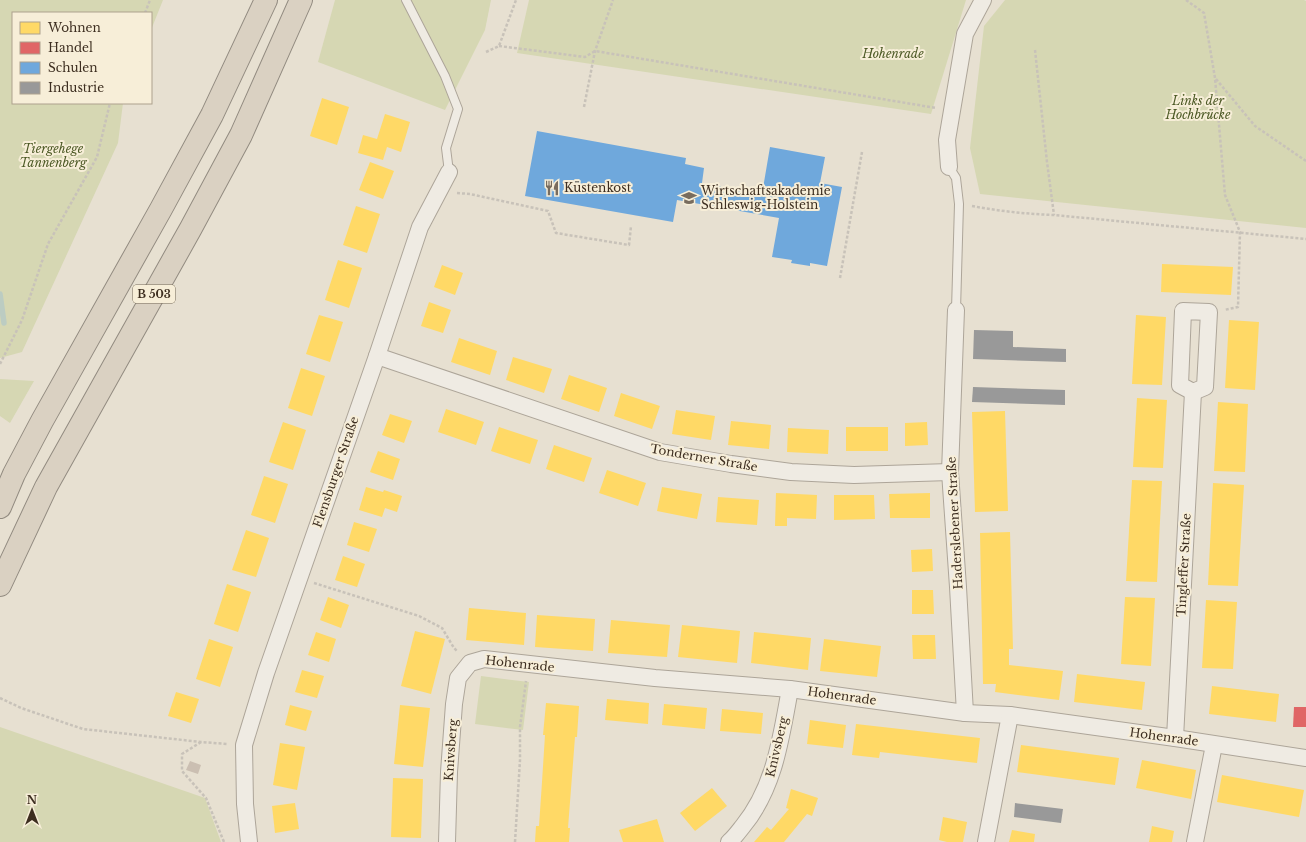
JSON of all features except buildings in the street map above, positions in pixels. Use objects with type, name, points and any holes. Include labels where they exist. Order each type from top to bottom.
[{"type":"highway","name":"B 503","points":[[0,507],[14,474],[42,421],[212,115],[266,0]]},
{"type":"highway","name":"B 503","points":[[0,585],[46,487],[191,228],[241,135],[301,0]]},
{"type":"highway","points":[[0,491],[14,474]]},
{"type":"street","points":[[950,167],[947,140],[965,34],[984,0]]},
{"type":"street","name":"Flensburger Straße","points":[[249,842],[245,804],[244,745],[266,672],[377,356],[420,227],[449,172]]},
{"type":"street","name":"Haderslebener Straße","points":[[956,310],[950,472],[965,712]]},
{"type":"street","points":[[1183,311],[1209,312],[1205,388],[1193,392],[1180,384],[1183,311]]},
{"type":"street","name":"Tonderner Straße","points":[[377,356],[660,452],[791,472],[854,475],[950,472]]},
{"type":"street","name":"Tingleffer Straße","points":[[1175,738],[1193,392]]},
{"type":"street","name":"Hohenrade","points":[[470,663],[484,659],[655,678],[790,689],[1175,738],[1306,758]]},
{"type":"street","name":"Knivsberg","points":[[447,842],[449,772],[454,704],[458,678],[470,663]]},
{"type":"street","name":"Knivsberg","points":[[729,842],[753,815],[768,785],[776,762],[790,689]]},
{"type":"street","points":[[986,842],[1010,716]]},
{"type":"street","name":"Hohenrade","points":[[1195,842],[1214,745]]},
{"type":"lane","name":"Flensburger Straße","points":[[406,0],[444,76],[458,109],[446,148],[449,172]]},
{"type":"lane","points":[[950,167],[956,178],[959,204],[956,310]]},
{"type":"path","points":[[145,12],[150,0]]},
{"type":"path","points":[[499,46],[516,0]]},
{"type":"path","points":[[584,106],[595,51],[613,0]]},
{"type":"path","points":[[1186,0],[1204,13],[1215,78],[1225,195],[1240,232],[1238,308],[1209,312]]},
{"type":"path","points":[[486,52],[499,46],[585,57],[595,51],[952,111]]},
{"type":"path","points":[[1035,50],[1046,162],[1054,215]]},
{"type":"path","points":[[1215,78],[1255,126],[1306,162]]},
{"type":"path","points":[[0,364],[22,320],[48,244],[97,157],[110,104]]},
{"type":"path","points":[[840,278],[862,152]]},
{"type":"path","points":[[439,192],[470,194],[548,211],[556,233],[629,245],[631,226]]},
{"type":"path","points":[[959,204],[993,210],[1031,214],[1306,239]]},
{"type":"path","points":[[331,589],[420,616],[442,628],[454,648],[470,663]]},
{"type":"path","points":[[515,842],[520,760],[520,727],[528,664]]},
{"type":"path","points":[[0,698],[21,708],[83,729],[201,742],[244,745]]},
{"type":"path","points":[[201,742],[182,754],[182,771],[206,798],[224,842]]},
{"type":"green space","name":"Tiergehege Tannenberg","points":[[0,0],[163,0],[152,28],[152,12],[12,12],[12,104],[123,104],[118,143],[22,352],[0,358]]},
{"type":"green space","points":[[335,0],[491,0],[485,30],[445,110],[318,62]]},
{"type":"green space","name":"Hohenrade","points":[[529,0],[966,0],[931,114],[517,53]]},
{"type":"green space","name":"Links der Hochbrücke","points":[[1005,0],[1306,1],[1306,228],[980,194],[970,148],[984,26]]},
{"type":"green space","points":[[0,379],[34,381],[10,423],[0,416]]},
{"type":"green space","points":[[481,676],[529,682],[523,730],[475,724]]},
{"type":"green space","points":[[0,727],[205,798],[221,842],[0,842]]},
{"type":"waterway","points":[[0,294],[4,323]]},
{"type":"place","name":"Küstenkost","points":[[552,188]]},
{"type":"place","name":"Wirtschaftsakademie Schleswig-Holstein","points":[[689,198]]}]
